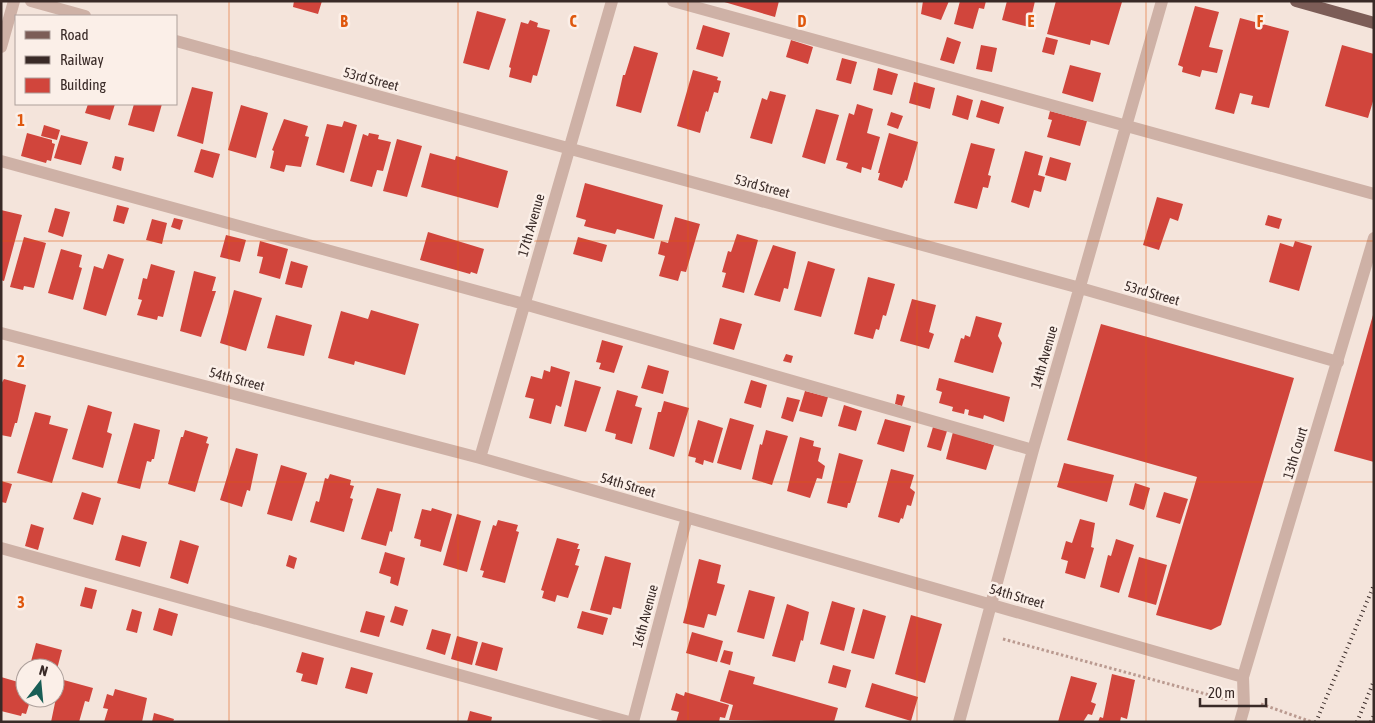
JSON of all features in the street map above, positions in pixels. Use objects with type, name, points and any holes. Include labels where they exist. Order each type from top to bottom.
[{"type":"main road","points":[[1296,1],[1374,23]]},
{"type":"street","points":[[1,47],[14,1]]},
{"type":"street","points":[[31,1],[81,15]]},
{"type":"street","name":"17th Avenue","points":[[480,458],[612,1]]},
{"type":"street","points":[[673,1],[1374,194]]},
{"type":"street","name":"14th Avenue","points":[[959,722],[1033,450],[1162,1]]},
{"type":"street","name":"53rd Street","points":[[178,42],[1080,288],[1338,362]]},
{"type":"street","points":[[1,161],[524,304],[1033,450]]},
{"type":"street","name":"13th Court","points":[[1240,722],[1244,699],[1244,677],[1374,238]]},
{"type":"street","name":"54th Street","points":[[1,333],[480,458],[1244,677]]},
{"type":"street","name":"16th Avenue","points":[[633,722],[687,517]]},
{"type":"street","points":[[1,548],[629,722]]},
{"type":"path","points":[[1003,639],[1231,701],[1244,699],[1275,707],[1312,722]]},
{"type":"building","points":[[294,1],[322,1],[318,14],[293,7]]},
{"type":"building","points":[[721,1],[779,1],[775,17]]},
{"type":"building","points":[[923,1],[949,1],[941,20],[921,14]]},
{"type":"building","points":[[960,1],[986,1],[984,9],[979,8],[973,29],[954,24]]},
{"type":"building","points":[[1007,1],[1035,1],[1029,27],[1002,20]]},
{"type":"building","points":[[1056,1],[1122,2],[1109,45],[1091,40],[1090,45],[1047,34]]},
{"type":"building","points":[[1195,6],[1219,12],[1209,47],[1223,50],[1217,73],[1202,70],[1200,77],[1182,72],[1183,67],[1178,65]]},
{"type":"building","points":[[477,11],[506,19],[489,70],[463,63]]},
{"type":"building","points":[[1240,18],[1289,31],[1269,108],[1251,104],[1253,96],[1240,93],[1234,114],[1215,109]]},
{"type":"building","points":[[530,20],[538,23],[537,27],[550,30],[537,76],[533,75],[531,83],[509,77],[511,68],[509,67],[521,22],[528,24]]},
{"type":"building","points":[[703,25],[730,33],[723,57],[696,49]]},
{"type":"building","points":[[947,37],[961,42],[954,64],[940,60]]},
{"type":"building","points":[[1046,37],[1058,40],[1054,55],[1042,52]]},
{"type":"building","points":[[791,40],[813,47],[808,64],[786,57]]},
{"type":"building","points":[[981,45],[997,48],[992,72],[976,69]]},
{"type":"building","points":[[1342,45],[1374,54],[1374,98],[1368,118],[1325,106]]},
{"type":"building","points":[[634,46],[658,53],[641,113],[616,106],[623,75],[625,75]]},
{"type":"building","points":[[842,58],[857,62],[851,84],[836,80]]},
{"type":"building","points":[[1070,65],[1101,73],[1093,102],[1062,93]]},
{"type":"building","points":[[878,68],[898,74],[892,95],[873,90]]},
{"type":"building","points":[[693,70],[718,77],[717,80],[721,81],[718,93],[714,92],[708,112],[706,111],[700,133],[677,126]]},
{"type":"building","points":[[914,82],[935,88],[930,109],[909,103]]},
{"type":"building","points":[[192,87],[213,92],[203,144],[177,136]]},
{"type":"building","points":[[770,91],[786,95],[772,144],[750,138],[762,98],[767,100]]},
{"type":"building","points":[[957,95],[973,100],[968,120],[952,115]]},
{"type":"building","points":[[981,100],[1004,107],[999,124],[976,117]]},
{"type":"building","points":[[857,104],[873,109],[867,133],[880,137],[871,170],[862,167],[861,173],[846,168],[848,163],[836,160],[849,113],[854,115]]},
{"type":"building","points":[[88,105],[115,105],[110,120],[85,113]]},
{"type":"building","points":[[134,105],[162,105],[154,132],[128,125]]},
{"type":"building","points":[[241,105],[268,113],[256,158],[228,150]]},
{"type":"building","points":[[816,109],[839,115],[825,164],[802,157]]},
{"type":"building","points":[[1050,111],[1087,121],[1080,146],[1047,137],[1052,120],[1048,119]]},
{"type":"building","points":[[891,112],[903,116],[898,129],[887,125]]},
{"type":"building","points":[[284,119],[308,126],[305,136],[309,137],[301,167],[286,165],[284,172],[270,168],[274,151],[272,150]]},
{"type":"building","points":[[344,121],[357,125],[344,173],[316,165],[327,124],[342,127]]},
{"type":"building","points":[[44,125],[60,130],[57,140],[41,136]]},
{"type":"building","points":[[27,133],[52,140],[52,143],[55,144],[51,161],[47,160],[46,163],[21,156]]},
{"type":"building","points":[[369,133],[379,135],[378,139],[391,142],[383,171],[377,170],[372,187],[350,181],[363,134],[368,136]]},
{"type":"building","points":[[889,133],[918,142],[907,181],[905,180],[902,188],[878,180],[880,173],[878,173]]},
{"type":"building","points":[[61,135],[88,142],[81,165],[54,158]]},
{"type":"building","points":[[397,139],[422,146],[407,197],[383,191]]},
{"type":"building","points":[[971,143],[995,149],[988,175],[991,176],[988,188],[983,187],[977,209],[954,203]]},
{"type":"building","points":[[201,149],[220,154],[213,178],[194,172]]},
{"type":"building","points":[[1025,151],[1043,156],[1038,175],[1045,177],[1041,192],[1034,190],[1029,208],[1011,202]]},
{"type":"building","points":[[430,153],[455,160],[456,156],[508,171],[498,208],[421,187]]},
{"type":"building","points":[[115,156],[124,158],[121,171],[112,168]]},
{"type":"building","points":[[1050,157],[1071,163],[1066,181],[1045,175]]},
{"type":"building","points":[[585,183],[663,205],[654,239],[617,229],[615,234],[584,226],[586,220],[576,217]]},
{"type":"building","points":[[1157,197],[1183,204],[1178,221],[1170,218],[1159,250],[1143,245]]},
{"type":"building","points":[[117,205],[129,208],[124,224],[113,221]]},
{"type":"building","points":[[55,208],[70,212],[63,237],[48,232]]},
{"type":"building","points":[[1,210],[22,215],[4,281],[1,280]]},
{"type":"building","points":[[1268,215],[1282,219],[1279,229],[1265,225]]},
{"type":"building","points":[[675,217],[700,224],[686,272],[681,271],[678,281],[659,276],[665,256],[658,254],[661,241],[668,243]]},
{"type":"building","points":[[174,218],[183,220],[180,230],[171,227]]},
{"type":"building","points":[[152,219],[167,223],[162,244],[146,240]]},
{"type":"building","points":[[428,232],[484,249],[477,274],[471,272],[470,274],[420,260]]},
{"type":"building","points":[[737,234],[758,240],[744,293],[722,287],[726,273],[722,272],[728,251],[731,252]]},
{"type":"building","points":[[226,235],[246,240],[240,262],[220,257]]},
{"type":"building","points":[[24,237],[46,243],[34,288],[24,286],[23,290],[10,287]]},
{"type":"building","points":[[578,237],[607,245],[602,262],[573,254]]},
{"type":"building","points":[[260,241],[288,249],[280,279],[259,273],[263,257],[257,256]]},
{"type":"building","points":[[1295,241],[1312,246],[1299,291],[1269,282],[1280,243],[1293,247]]},
{"type":"building","points":[[773,245],[796,252],[788,289],[784,288],[780,302],[754,295]]},
{"type":"building","points":[[61,249],[82,255],[79,267],[82,268],[73,300],[48,293]]},
{"type":"building","points":[[108,254],[124,259],[106,316],[83,309],[94,266],[103,269]]},
{"type":"building","points":[[291,261],[308,266],[302,288],[285,284]]},
{"type":"building","points":[[808,261],[835,269],[821,317],[794,310]]},
{"type":"building","points":[[151,264],[175,271],[163,317],[158,316],[157,320],[137,315],[142,300],[138,299],[143,278],[147,279]]},
{"type":"building","points":[[194,271],[216,277],[212,291],[216,291],[201,337],[180,331]]},
{"type":"building","points":[[868,277],[895,284],[886,316],[883,315],[879,330],[876,329],[873,339],[854,334]]},
{"type":"building","points":[[234,290],[262,298],[246,351],[220,343]]},
{"type":"building","points":[[912,299],[936,305],[929,332],[934,334],[929,349],[900,341]]},
{"type":"building","points":[[371,310],[419,324],[405,375],[355,361],[354,365],[328,358],[341,311],[368,319]]},
{"type":"building","points":[[276,315],[312,325],[304,356],[267,348]]},
{"type":"building","points":[[1374,315],[1374,462],[1334,451]]},
{"type":"building","points":[[976,316],[1002,323],[998,336],[1002,343],[993,373],[954,362],[961,338],[964,339],[965,335],[970,337]]},
{"type":"building","points":[[720,318],[742,324],[734,350],[713,344]]},
{"type":"building","points":[[1101,324],[1294,378],[1221,625],[1211,630],[1156,615],[1197,477],[1067,440]]},
{"type":"building","points":[[602,340],[623,346],[614,373],[599,369],[601,363],[596,362]]},
{"type":"building","points":[[786,354],[793,356],[791,363],[783,361]]},
{"type":"building","points":[[648,365],[669,371],[663,394],[641,388]]},
{"type":"building","points":[[551,366],[570,372],[561,407],[556,405],[551,424],[529,418],[534,399],[525,397],[531,376],[542,379],[544,370],[550,372]]},
{"type":"building","points":[[939,378],[1010,397],[1004,422],[984,415],[983,419],[968,415],[969,410],[965,409],[964,414],[952,411],[953,407],[939,403],[942,392],[936,390]]},
{"type":"building","points":[[4,379],[26,385],[17,423],[15,423],[11,437],[1,435],[1,384]]},
{"type":"building","points":[[575,380],[601,387],[586,432],[564,426]]},
{"type":"building","points":[[751,380],[767,385],[761,408],[744,403]]},
{"type":"building","points":[[617,390],[638,396],[635,406],[642,408],[632,444],[615,439],[616,434],[605,431]]},
{"type":"building","points":[[805,391],[828,397],[822,417],[799,411]]},
{"type":"building","points":[[897,394],[905,396],[902,406],[895,404]]},
{"type":"building","points":[[787,397],[800,400],[793,422],[781,418]]},
{"type":"building","points":[[664,401],[689,408],[674,457],[649,449],[658,412],[661,412]]},
{"type":"building","points":[[88,405],[112,412],[107,432],[112,434],[103,468],[72,459]]},
{"type":"building","points":[[844,405],[862,411],[856,431],[838,426]]},
{"type":"building","points":[[35,412],[51,416],[49,424],[68,429],[52,483],[17,473]]},
{"type":"building","points":[[730,418],[754,425],[741,470],[717,463]]},
{"type":"building","points":[[885,419],[911,426],[904,452],[877,444]]},
{"type":"building","points":[[698,420],[723,428],[713,463],[704,460],[703,465],[695,462],[696,458],[688,456]]},
{"type":"building","points":[[134,423],[160,430],[154,459],[151,462],[147,461],[140,489],[117,483]]},
{"type":"building","points":[[933,427],[947,431],[941,451],[927,447]]},
{"type":"building","points":[[185,430],[208,437],[206,443],[209,444],[195,492],[168,484],[181,437],[183,437]]},
{"type":"building","points":[[766,430],[788,436],[772,485],[752,479],[760,444],[762,445]]},
{"type":"building","points":[[953,432],[994,445],[986,470],[946,459]]},
{"type":"building","points":[[800,437],[814,441],[813,446],[821,448],[818,461],[825,466],[822,479],[817,478],[810,498],[787,491]]},
{"type":"building","points":[[236,448],[258,454],[250,491],[247,490],[242,507],[220,500]]},
{"type":"building","points":[[839,453],[863,460],[847,508],[827,503]]},
{"type":"building","points":[[1064,463],[1114,475],[1107,502],[1057,487]]},
{"type":"building","points":[[281,465],[307,473],[292,521],[267,514]]},
{"type":"building","points":[[891,469],[914,475],[910,488],[915,492],[911,506],[907,505],[903,519],[901,518],[899,523],[878,517]]},
{"type":"building","points":[[330,474],[351,480],[350,485],[354,486],[350,498],[353,499],[344,532],[310,522],[316,501],[319,502],[325,478],[328,479]]},
{"type":"building","points":[[1,481],[12,484],[6,503],[1,502]]},
{"type":"building","points":[[1135,483],[1150,488],[1144,510],[1129,505]]},
{"type":"building","points":[[377,488],[401,494],[392,532],[390,531],[386,546],[361,539]]},
{"type":"building","points":[[82,492],[101,498],[93,525],[73,519]]},
{"type":"building","points":[[1164,492],[1188,499],[1180,524],[1156,517]]},
{"type":"building","points":[[432,508],[452,514],[441,552],[420,546],[421,540],[414,538],[422,509],[431,511]]},
{"type":"building","points":[[457,514],[481,521],[467,572],[443,565]]},
{"type":"building","points":[[1080,519],[1095,523],[1091,547],[1094,548],[1085,579],[1065,573],[1068,561],[1061,559],[1066,541],[1072,543]]},
{"type":"building","points":[[498,520],[518,525],[516,531],[519,532],[505,583],[482,577],[484,571],[480,570],[493,525],[496,526]]},
{"type":"building","points":[[31,524],[44,528],[38,550],[25,546]]},
{"type":"building","points":[[122,535],[147,542],[140,567],[115,560]]},
{"type":"building","points":[[557,538],[579,544],[577,549],[580,549],[575,565],[579,566],[568,598],[557,595],[555,602],[542,598],[544,591],[541,590]]},
{"type":"building","points":[[1116,539],[1134,545],[1119,593],[1100,587],[1108,555],[1111,556]]},
{"type":"building","points":[[180,540],[199,546],[188,584],[170,578]]},
{"type":"building","points":[[385,552],[405,558],[398,586],[390,583],[391,577],[379,573]]},
{"type":"building","points":[[289,555],[297,558],[294,569],[286,566]]},
{"type":"building","points":[[605,556],[631,563],[621,609],[613,607],[611,615],[590,610]]},
{"type":"building","points":[[1139,557],[1167,565],[1156,605],[1128,597]]},
{"type":"building","points":[[699,559],[721,565],[717,583],[725,585],[716,616],[708,614],[704,628],[683,623]]},
{"type":"building","points":[[85,587],[97,590],[92,609],[80,606]]},
{"type":"building","points":[[749,590],[775,597],[764,639],[737,632]]},
{"type":"building","points":[[832,601],[855,608],[844,651],[820,644]]},
{"type":"building","points":[[787,604],[809,612],[803,641],[801,640],[795,662],[772,656]]},
{"type":"building","points":[[395,606],[408,610],[403,626],[390,622]]},
{"type":"building","points":[[159,608],[178,614],[172,636],[153,630]]},
{"type":"building","points":[[132,609],[142,612],[137,633],[126,630]]},
{"type":"building","points":[[863,609],[886,616],[874,659],[851,653]]},
{"type":"building","points":[[366,611],[385,616],[379,637],[360,632]]},
{"type":"building","points":[[582,611],[608,618],[603,635],[577,628]]},
{"type":"building","points":[[911,615],[942,624],[925,683],[895,674]]},
{"type":"building","points":[[432,629],[451,634],[445,655],[426,649]]},
{"type":"building","points":[[692,632],[723,641],[717,662],[686,653]]},
{"type":"building","points":[[457,636],[478,642],[472,665],[451,659]]},
{"type":"building","points":[[482,642],[503,648],[497,671],[475,665]]},
{"type":"building","points":[[36,643],[62,650],[60,658],[32,658]]},
{"type":"building","points":[[724,650],[733,652],[730,665],[720,662]]},
{"type":"building","points":[[302,652],[324,658],[317,685],[301,681],[303,674],[296,672]]},
{"type":"building","points":[[833,665],[851,670],[846,688],[828,683]]},
{"type":"building","points":[[351,667],[373,673],[367,694],[345,688]]},
{"type":"building","points":[[729,670],[755,677],[753,684],[838,708],[834,722],[729,720],[733,705],[720,701]]},
{"type":"building","points":[[1112,674],[1135,680],[1127,719],[1121,717],[1120,722],[1098,722],[1100,717],[1103,718]]},
{"type":"building","points":[[1071,676],[1097,683],[1091,702],[1096,704],[1092,715],[1088,714],[1083,722],[1058,722]]},
{"type":"building","points":[[1,677],[15,681],[15,708],[28,708],[26,714],[22,713],[21,716],[1,711]]},
{"type":"building","points":[[65,680],[93,688],[89,702],[85,701],[79,722],[51,722],[54,708],[65,708]]},
{"type":"building","points":[[872,683],[918,697],[911,721],[865,707]]},
{"type":"building","points":[[115,689],[147,698],[142,722],[104,722],[108,709],[103,708],[107,694],[113,696]]},
{"type":"building","points":[[685,692],[729,705],[725,718],[720,717],[719,722],[676,722],[679,712],[671,710],[676,693],[684,696]]},
{"type":"building","points":[[470,711],[492,717],[491,722],[467,722]]},
{"type":"building","points":[[154,713],[174,719],[173,722],[152,722]]},
{"type":"railway","points":[[1316,722],[1374,585]]},
{"type":"railway","points":[[1357,722],[1374,681]]},
{"type":"railway","points":[[1371,722],[1374,715]]}]
